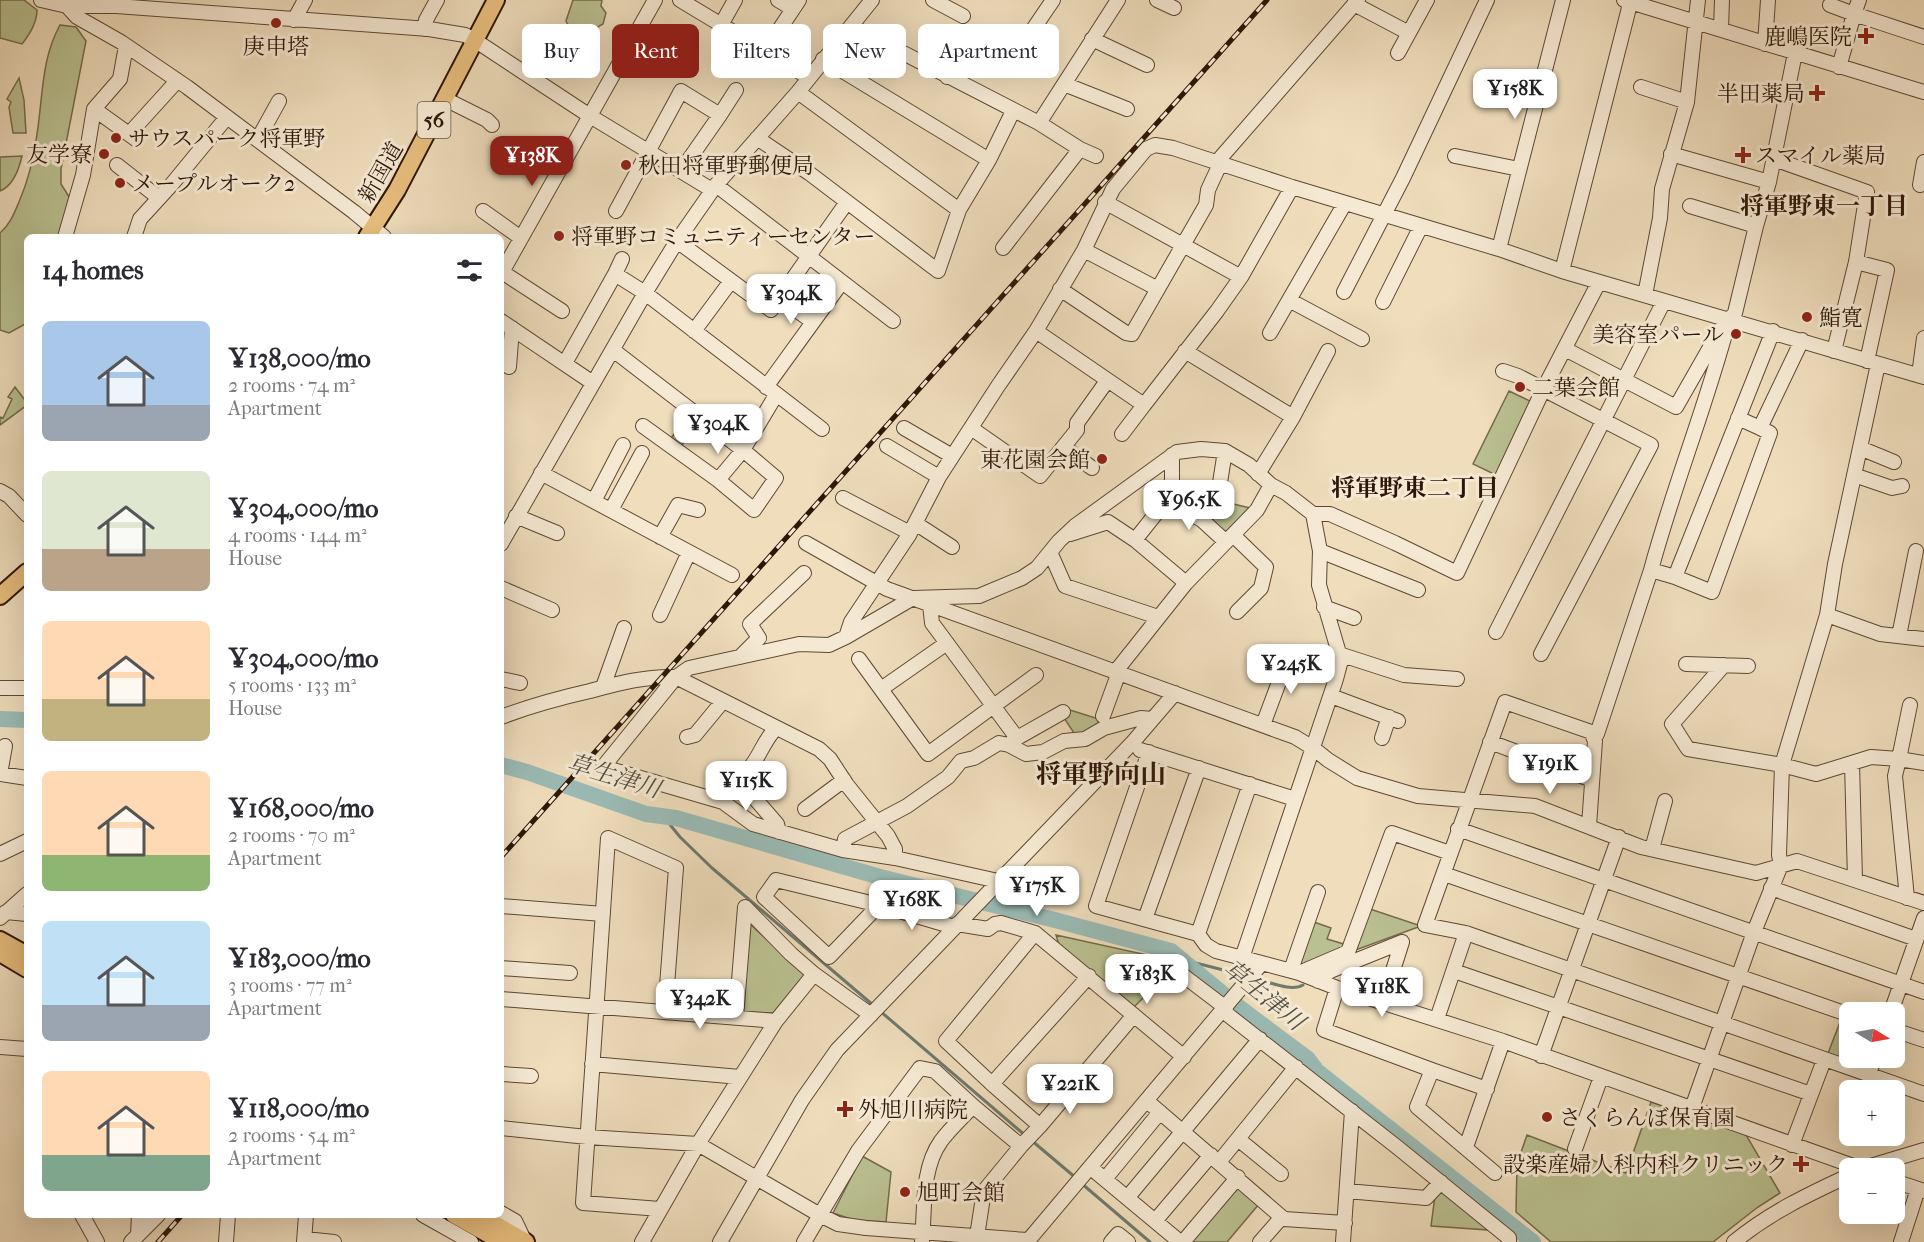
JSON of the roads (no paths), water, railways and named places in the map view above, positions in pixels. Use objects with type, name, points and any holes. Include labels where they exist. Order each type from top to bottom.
[{"type":"main road","name":"新国道","points":[[375,234],[496,0]]},
{"type":"main road","points":[[0,596],[23,575]]},
{"type":"main road","points":[[0,944],[24,954]]},
{"type":"main road","points":[[0,944],[24,966]]},
{"type":"main road","points":[[459,1218],[502,1242]]},
{"type":"main road","points":[[483,1218],[526,1242]]},
{"type":"street","points":[[41,0],[67,6],[118,3],[294,20],[424,29],[465,35],[590,116],[681,171],[714,188],[893,321]]},
{"type":"street","points":[[294,20],[305,0]]},
{"type":"street","points":[[424,29],[426,20],[437,0]]},
{"type":"street","points":[[504,268],[655,0]]},
{"type":"street","points":[[680,0],[719,24]]},
{"type":"street","points":[[722,24],[735,0]]},
{"type":"street","points":[[778,0],[796,4],[783,24]]},
{"type":"street","points":[[853,24],[872,0]]},
{"type":"street","points":[[933,0],[963,16]]},
{"type":"street","points":[[1037,24],[1053,0]]},
{"type":"street","points":[[1039,123],[1118,0]]},
{"type":"street","points":[[1156,0],[1174,8]]},
{"type":"street","points":[[1398,53],[1427,0]]},
{"type":"street","points":[[1344,292],[1384,215],[1487,0]]},
{"type":"street","points":[[1499,249],[1563,0]]},
{"type":"street","points":[[1671,14],[1673,0]]},
{"type":"street","points":[[1645,295],[1660,218],[1662,189],[1687,102],[1698,0]]},
{"type":"street","points":[[1721,30],[1722,0]]},
{"type":"street","points":[[1764,44],[1768,0]]},
{"type":"street","points":[[1839,67],[1859,0]]},
{"type":"street","points":[[1562,271],[1628,1],[1924,92]]},
{"type":"street","points":[[1060,289],[1126,333],[1132,334],[1206,205],[1208,189],[1218,163],[1356,2],[1408,33]]},
{"type":"street","points":[[1830,5],[1924,37]]},
{"type":"street","points":[[67,6],[77,17],[126,46],[258,139],[375,234]]},
{"type":"street","points":[[1092,39],[1147,65]]},
{"type":"street","points":[[66,234],[83,175],[94,109],[120,79],[126,46]]},
{"type":"street","points":[[1565,349],[1676,407],[1720,330],[1735,313],[1755,226],[1769,182],[1795,53]]},
{"type":"street","points":[[811,73],[823,59]]},
{"type":"street","points":[[557,533],[509,522],[541,472],[677,241],[714,188],[798,92],[807,78]]},
{"type":"street","points":[[854,78],[989,160]]},
{"type":"street","points":[[949,78],[1039,123],[1096,156]]},
{"type":"street","points":[[94,109],[133,137],[177,81]]},
{"type":"street","points":[[1064,84],[1127,109]]},
{"type":"street","points":[[1641,87],[1687,102]]},
{"type":"street","points":[[681,171],[736,90]]},
{"type":"street","points":[[616,211],[681,91],[720,115]]},
{"type":"street","points":[[798,92],[959,210]]},
{"type":"street","points":[[446,99],[492,125]]},
{"type":"street","points":[[258,139],[279,101]]},
{"type":"street","points":[[757,138],[809,172],[938,271],[959,210],[989,160],[1013,111]]},
{"type":"street","points":[[135,234],[140,219],[227,117]]},
{"type":"street","points":[[846,637],[851,622],[913,528],[952,456],[1036,332],[1084,250],[1105,202],[1130,166],[1146,149],[1155,145],[1173,148],[1292,187],[1499,249],[1562,271],[1922,376],[1924,338]]},
{"type":"street","points":[[1003,248],[1080,148]]},
{"type":"street","points":[[1671,154],[1769,182]]},
{"type":"street","points":[[1455,156],[1519,169]]},
{"type":"street","points":[[1774,159],[1867,192],[1856,262],[1834,351]]},
{"type":"street","points":[[1920,185],[1924,162]]},
{"type":"street","points":[[117,165],[159,198]]},
{"type":"street","points":[[1122,434],[1241,277],[1292,187]]},
{"type":"street","points":[[677,241],[771,310],[847,202]]},
{"type":"street","points":[[1105,202],[1241,277]]},
{"type":"street","points":[[1270,333],[1345,203]]},
{"type":"street","points":[[1690,206],[1755,226]]},
{"type":"street","points":[[483,212],[521,238]]},
{"type":"street","points":[[1383,302],[1421,226]]},
{"type":"street","points":[[1084,250],[1158,289]]},
{"type":"street","points":[[565,363],[622,259]]},
{"type":"street","points":[[1692,1108],[1721,1022],[1781,865],[1779,855],[1782,765],[1827,615],[1835,564],[1860,448],[1887,270],[1856,262]]},
{"type":"street","points":[[615,274],[645,293],[822,429]]},
{"type":"street","points":[[504,275],[561,311]]},
{"type":"street","points":[[694,331],[731,281]]},
{"type":"street","points":[[791,282],[824,307]]},
{"type":"street","points":[[718,480],[742,450],[771,391],[813,322],[842,282]]},
{"type":"street","points":[[994,884],[895,858],[843,850],[779,832],[753,824],[719,801],[603,767],[676,677],[690,668],[799,644],[830,645],[913,598],[979,596],[1022,578],[1037,567],[1075,526],[1176,452],[1201,449],[1225,451],[1249,465],[1271,485],[1286,493],[1313,514],[1330,514],[1457,573],[1543,390],[1599,282]]},
{"type":"street","points":[[780,298],[813,322]]},
{"type":"street","points":[[1289,300],[1362,339]]},
{"type":"street","points":[[1496,632],[1664,301]]},
{"type":"street","points":[[1730,319],[1597,734],[1505,702],[1425,925],[1466,933],[1924,1094]]},
{"type":"street","points":[[506,324],[593,383]]},
{"type":"street","points":[[506,324],[509,366]]},
{"type":"street","points":[[1036,332],[1144,405]]},
{"type":"street","points":[[1675,577],[1773,332]]},
{"type":"street","points":[[1760,428],[1802,340]]},
{"type":"street","points":[[613,350],[776,478],[754,510],[718,480],[643,426]]},
{"type":"street","points":[[1185,351],[1293,417]]},
{"type":"street","points":[[1257,474],[1293,417],[1328,351]]},
{"type":"street","points":[[1503,371],[1518,376],[1652,445],[1541,654]]},
{"type":"street","points":[[971,428],[1040,476],[1077,430],[1077,423],[1107,381]]},
{"type":"street","points":[[1651,570],[1712,592],[1770,433],[1738,418]]},
{"type":"street","points":[[904,428],[952,456]]},
{"type":"street","points":[[594,501],[623,445]]},
{"type":"street","points":[[887,446],[939,477]]},
{"type":"street","points":[[1064,447],[1092,468]]},
{"type":"street","points":[[1860,448],[1894,462]]},
{"type":"street","points":[[1219,489],[1225,451]]},
{"type":"street","points":[[611,510],[642,453]]},
{"type":"street","points":[[1135,540],[1166,501],[1172,480],[1172,455]]},
{"type":"street","points":[[541,472],[732,575]]},
{"type":"street","points":[[1854,475],[1892,488],[1902,486]]},
{"type":"street","points":[[1103,716],[1117,671],[1186,583],[1257,510],[1271,485]]},
{"type":"street","points":[[0,491],[9,496],[24,512]]},
{"type":"street","points":[[843,498],[952,547]]},
{"type":"street","points":[[1166,501],[1202,520],[1266,567],[1262,588],[1237,612]]},
{"type":"street","points":[[660,537],[678,506],[698,510]]},
{"type":"street","points":[[1251,977],[1242,958],[1341,660],[1319,585],[1320,551],[1313,514]]},
{"type":"street","points":[[1066,536],[1108,522],[1135,540],[1186,583]]},
{"type":"street","points":[[806,543],[876,584],[1295,737],[1357,778],[1418,796],[1535,806],[1641,847],[1756,873],[1797,861],[1924,903]]},
{"type":"street","points":[[1320,551],[1418,590]]},
{"type":"street","points":[[1899,636],[1916,551]]},
{"type":"street","points":[[660,615],[689,552]]},
{"type":"street","points":[[1050,552],[1065,586],[1158,617]]},
{"type":"street","points":[[740,657],[759,638],[750,624],[804,573]]},
{"type":"street","points":[[0,582],[23,575]]},
{"type":"street","points":[[504,589],[552,610]]},
{"type":"street","points":[[930,604],[933,623],[994,706],[1013,741],[1026,754],[1043,752],[1064,741],[1085,739],[1104,728],[1141,718],[1152,719]]},
{"type":"street","points":[[1324,607],[1354,618]]},
{"type":"street","points":[[1827,615],[1881,634],[1924,639]]},
{"type":"street","points":[[603,687],[624,628]]},
{"type":"street","points":[[881,689],[947,643]]},
{"type":"street","points":[[1340,654],[1404,675],[1457,679]]},
{"type":"street","points":[[1263,725],[1289,655]]},
{"type":"street","points":[[859,659],[928,754],[1036,675]]},
{"type":"street","points":[[1686,664],[1748,666]]},
{"type":"street","points":[[1724,665],[1672,724],[1688,748],[1782,765],[1816,774],[1871,757],[1924,763]]},
{"type":"street","points":[[504,716],[534,705],[603,687],[651,677],[676,677],[819,749],[830,759],[888,836],[895,849],[895,858]]},
{"type":"street","points":[[504,680],[520,683]]},
{"type":"street","points":[[0,688],[24,688]]},
{"type":"street","points":[[720,1242],[802,1100],[837,1050],[994,884],[1133,742],[1175,693]]},
{"type":"street","points":[[1330,696],[1394,719],[1382,738]]},
{"type":"street","points":[[687,737],[695,735],[723,701]]},
{"type":"street","points":[[1906,898],[1895,776],[1910,705]]},
{"type":"street","points":[[843,850],[845,839],[907,806],[948,777],[961,761],[974,758],[999,743],[1013,741],[1063,712]]},
{"type":"street","points":[[719,801],[753,764],[769,735],[776,728]]},
{"type":"street","points":[[1589,826],[1595,741],[1592,732]]},
{"type":"street","points":[[1133,742],[1139,749],[1295,799]]},
{"type":"street","points":[[1490,742],[1592,780]]},
{"type":"street","points":[[5,746],[0,774],[24,778]]},
{"type":"street","points":[[1149,752],[1096,906],[1198,934],[1206,945],[1216,951],[1242,958]]},
{"type":"street","points":[[1852,763],[1855,880]]},
{"type":"street","points":[[1145,920],[1199,768]]},
{"type":"street","points":[[739,780],[777,824],[779,832]]},
{"type":"street","points":[[805,809],[844,780]]},
{"type":"street","points":[[1198,934],[1250,784]]},
{"type":"street","points":[[1652,849],[1665,801]]},
{"type":"street","points":[[1458,829],[1924,992]]},
{"type":"street","points":[[504,1128],[587,1137],[698,1144],[820,1215],[865,1235],[922,1238],[977,1236],[1027,1241],[1251,977],[1295,971],[1348,952],[1392,833],[1450,853]]},
{"type":"street","points":[[1541,1056],[1619,837]]},
{"type":"street","points":[[660,1209],[583,1203],[608,838],[676,868],[665,1012]]},
{"type":"street","points":[[0,854],[24,842]]},
{"type":"street","points":[[1444,874],[1839,1011]]},
{"type":"street","points":[[879,905],[829,957],[764,897],[776,880],[879,905],[957,924],[988,929],[1001,923],[1035,933],[1184,1057]]},
{"type":"street","points":[[1771,888],[1916,939]]},
{"type":"street","points":[[1295,971],[1318,892]]},
{"type":"street","points":[[3,915],[24,897]]},
{"type":"street","points":[[504,906],[603,914]]},
{"type":"street","points":[[736,1017],[745,907],[814,974],[875,1011]]},
{"type":"street","points":[[3,915],[24,914]]},
{"type":"street","points":[[1895,1002],[1924,918]]},
{"type":"street","points":[[1029,1137],[992,1084],[946,1041],[1035,933]]},
{"type":"street","points":[[1437,1019],[1466,933]]},
{"type":"street","points":[[1318,981],[1330,971],[1402,942],[1383,1002]]},
{"type":"street","points":[[1172,967],[1441,1182],[1511,1241]]},
{"type":"street","points":[[504,968],[570,973]]},
{"type":"street","points":[[1295,971],[1337,988],[1503,1041],[1839,1161]]},
{"type":"street","points":[[1454,971],[1811,1094]]},
{"type":"street","points":[[642,1242],[698,1144],[740,1077],[776,1021],[814,974]]},
{"type":"street","points":[[992,1084],[1089,976]]},
{"type":"street","points":[[1337,988],[1324,1030],[1487,1089]]},
{"type":"street","points":[[504,999],[776,1021]]},
{"type":"street","points":[[977,1236],[984,1191],[1134,1015]]},
{"type":"street","points":[[1905,1034],[1924,1040]]},
{"type":"street","points":[[1127,1198],[1260,1039]]},
{"type":"street","points":[[1466,1147],[1503,1041]]},
{"type":"street","points":[[0,1047],[24,1048]]},
{"type":"street","points":[[1792,1145],[1824,1060]]},
{"type":"street","points":[[592,1064],[740,1077]]},
{"type":"street","points":[[1155,1221],[1215,1158],[1238,1139],[1296,1067]]},
{"type":"street","points":[[804,1242],[858,1151],[920,1068],[935,1071],[973,1106],[1029,1137]]},
{"type":"street","points":[[1868,1075],[1871,1068]]},
{"type":"street","points":[[1432,1070],[1417,1107],[1495,1173]]},
{"type":"street","points":[[504,1074],[531,1076]]},
{"type":"street","points":[[1575,1149],[1601,1077]]},
{"type":"street","points":[[1147,1101],[1284,1219],[1345,1223]]},
{"type":"street","points":[[922,1238],[925,1194],[931,1160],[941,1142],[973,1106]]},
{"type":"street","points":[[1343,1242],[1352,1111]]},
{"type":"street","points":[[1105,1179],[1160,1112]]},
{"type":"street","points":[[1238,1139],[1281,1174]]},
{"type":"street","points":[[1897,1158],[1924,1150]]},
{"type":"street","points":[[1082,1176],[1105,1179],[1181,1242],[1238,1178]]},
{"type":"street","points":[[1734,1242],[1752,1227],[1806,1195],[1839,1180]]},
{"type":"street","points":[[1347,1191],[1426,1198],[1441,1182]]},
{"type":"street","points":[[1901,1242],[1921,1190],[1905,1185]]},
{"type":"street","points":[[504,1215],[515,1221],[526,1242]]},
{"type":"street","points":[[1260,1242],[1282,1217]]},
{"type":"street","points":[[84,1218],[97,1242]]},
{"type":"street","points":[[135,1239],[138,1218]]},
{"type":"street","points":[[135,1239],[155,1218]]},
{"type":"street","points":[[226,1242],[228,1218]]},
{"type":"street","points":[[306,1218],[304,1240],[334,1242]]},
{"type":"street","points":[[428,1218],[468,1241]]},
{"type":"street","points":[[1111,1242],[1118,1234],[1128,1242]]},
{"type":"waterway","name":"草生津川","points":[[0,719],[24,720]]},
{"type":"waterway","name":"草生津川","points":[[504,766],[646,814],[676,818],[880,877],[1171,951],[1240,1008],[1308,1059],[1317,1071],[1533,1242]]},
{"type":"waterway","points":[[663,816],[680,837],[712,868],[873,1005]]},
{"type":"waterway","points":[[1180,959],[1247,976]]},
{"type":"waterway","points":[[1256,979],[1287,987],[1303,985]]},
{"type":"waterway","points":[[880,1011],[1026,1136]]},
{"type":"waterway","points":[[1031,1140],[1076,1178]]},
{"type":"waterway","points":[[1081,1183],[1150,1242]]},
{"type":"railway","points":[[504,854],[1267,0]]},
{"type":"railway","points":[[158,1242],[179,1218]]},
{"type":"place","name":"庚申塔","points":[[276,23]]},
{"type":"place","name":"鹿嶋医院","points":[[1866,36]]},
{"type":"place","name":"半田薬局","points":[[1817,93]]},
{"type":"place","name":"サウスパーク将軍野","points":[[116,138]]},
{"type":"place","name":"友学寮","points":[[104,154]]},
{"type":"place","name":"スマイル薬局","points":[[1743,155]]},
{"type":"place","name":"秋田将軍野郵便局","points":[[626,165]]},
{"type":"place","name":"メープルオーク2","points":[[120,183]]},
{"type":"place","name":"将軍野コミュニティーセンター","points":[[559,236]]},
{"type":"place","name":"鮨寛","points":[[1807,317]]},
{"type":"place","name":"美容室パール","points":[[1736,334]]},
{"type":"place","name":"二葉会館","points":[[1520,387]]},
{"type":"place","name":"東花園会館","points":[[1102,459]]},
{"type":"place","name":"外旭川病院","points":[[845,1109]]},
{"type":"place","name":"さくらんぼ保育園","points":[[1547,1117]]},
{"type":"place","name":"設楽産婦人科内科クリニック","points":[[1801,1164]]},
{"type":"place","name":"旭町会館","points":[[905,1192]]},
{"type":"district","name":"将軍野東一丁目","points":[[1824,206]]},
{"type":"district","name":"将軍野東二丁目","points":[[1415,488]]},
{"type":"district","name":"将軍野向山","points":[[1101,774]]}]
